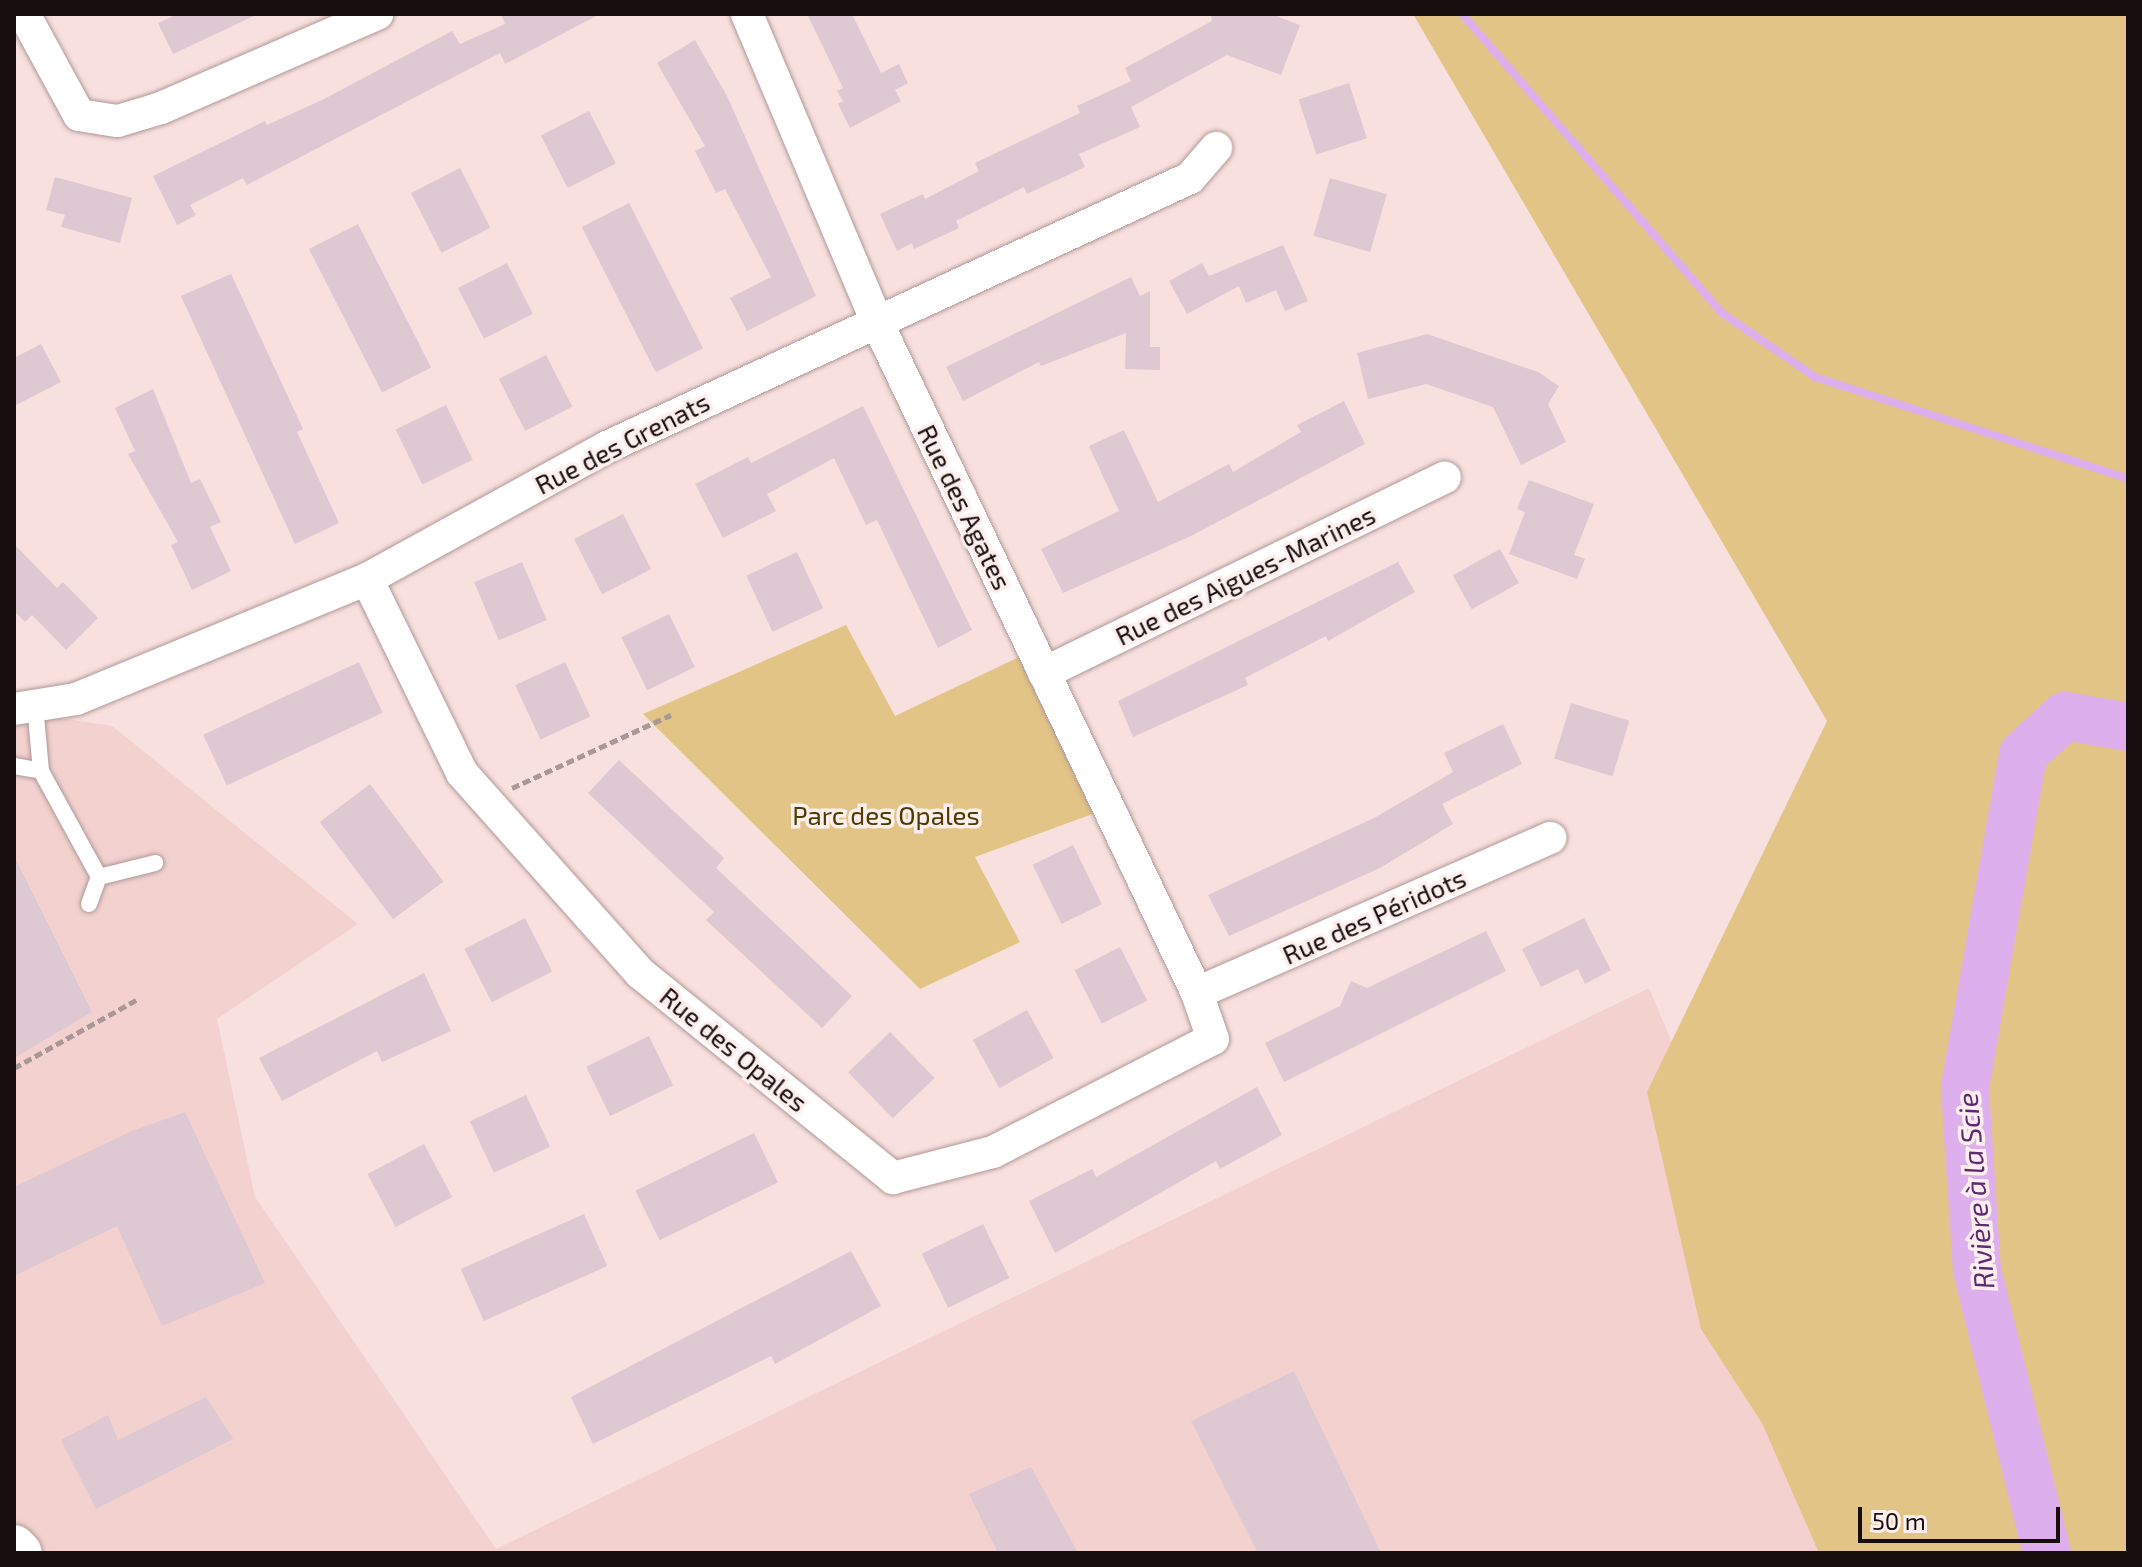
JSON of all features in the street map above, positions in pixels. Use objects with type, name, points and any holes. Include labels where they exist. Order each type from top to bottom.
[{"type":"main road","points":[[14,1547],[20,1553]]},
{"type":"street","points":[[24,14],[79,115],[118,121],[161,108],[377,14]]},
{"type":"street","name":"Rue des Agates","points":[[747,14],[877,322],[1197,993]]},
{"type":"street","name":"Rue des Grenats","points":[[24,707],[76,699],[367,579],[607,447],[1190,178],[1216,148]]},
{"type":"street","name":"Rue des Aigues-Marines","points":[[1044,673],[1445,477]]},
{"type":"street","name":"Rue des Opales","points":[[367,579],[462,773],[640,973],[893,1178],[993,1152],[1213,1039],[1197,993]]},
{"type":"street","name":"Rue des Péridots","points":[[1197,993],[1550,838]]},
{"type":"lane","points":[[24,707],[41,771],[99,877],[89,904]]},
{"type":"lane","points":[[14,766],[41,771]]},
{"type":"lane","points":[[99,877],[155,863]]},
{"type":"path","points":[[486,800],[671,715]]},
{"type":"path","points":[[14,1068],[136,1000]]},
{"type":"shaded area","points":[[14,711],[112,726],[358,924],[217,1019],[255,1197],[496,1549],[1649,988],[1887,1553],[14,1553]]},
{"type":"green space","points":[[1413,14],[2128,14],[2128,1553],[1819,1553],[1762,1423],[1701,1329],[1647,1092],[1827,721]]},
{"type":"green space","name":"Parc des Opales","points":[[846,625],[895,716],[1034,650],[1109,808],[975,857],[1020,942],[920,989],[643,714]]},
{"type":"building","points":[[178,14],[258,14],[173,54],[158,23]]},
{"type":"building","points":[[501,14],[600,14],[505,64],[500,53],[247,185],[243,178],[190,205],[196,215],[177,225],[153,176],[265,121],[267,125],[324,99],[452,31],[460,44],[505,24]]},
{"type":"building","points":[[807,14],[852,14],[881,73],[899,64],[908,83],[895,90],[901,101],[850,128],[838,104],[843,101],[837,91],[843,88]]},
{"type":"building","points":[[1211,14],[1271,14],[1300,25],[1281,75],[1227,55],[1131,107],[1140,127],[1079,154],[1085,167],[1027,194],[1024,187],[956,221],[959,228],[914,249],[912,243],[897,251],[880,214],[923,194],[925,199],[979,171],[975,163],[1080,113],[1077,106],[1131,81],[1125,68],[1212,21]]},
{"type":"building","points":[[695,40],[727,96],[816,296],[747,331],[730,298],[771,277],[725,189],[716,193],[695,151],[705,146],[657,63]]},
{"type":"building","points":[[1349,83],[1367,138],[1317,155],[1299,99]]},
{"type":"building","points":[[589,111],[616,164],[568,188],[541,136]]},
{"type":"building","points":[[460,168],[490,228],[441,253],[411,193]]},
{"type":"building","points":[[55,177],[132,198],[120,243],[61,227],[65,215],[46,210]]},
{"type":"building","points":[[1330,178],[1387,194],[1370,252],[1313,236]]},
{"type":"building","points":[[629,203],[703,348],[656,372],[582,227]]},
{"type":"building","points":[[358,224],[431,367],[382,392],[309,249]]},
{"type":"building","points":[[1283,245],[1308,301],[1285,311],[1276,290],[1246,303],[1239,286],[1187,314],[1169,281],[1202,263],[1209,276]]},
{"type":"building","points":[[507,263],[533,314],[484,339],[458,288]]},
{"type":"building","points":[[231,274],[303,429],[297,432],[339,523],[295,544],[181,296]]},
{"type":"building","points":[[1131,277],[1140,296],[1150,291],[1150,347],[1160,347],[1160,370],[1125,369],[1126,333],[1041,366],[1039,362],[963,401],[946,367]]},
{"type":"building","points":[[1427,334],[1538,372],[1559,386],[1548,404],[1566,442],[1521,465],[1493,407],[1426,384],[1368,399],[1357,353]]},
{"type":"building","points":[[41,344],[61,382],[14,406],[14,358]]},
{"type":"building","points":[[546,355],[572,407],[525,431],[499,379]]},
{"type":"building","points":[[153,389],[191,483],[200,479],[221,522],[210,527],[231,571],[192,590],[171,545],[178,542],[128,454],[135,451],[115,408]]},
{"type":"building","points":[[1344,401],[1365,444],[1191,536],[1063,593],[1041,549],[1119,511],[1089,446],[1124,430],[1158,502],[1229,464],[1233,472],[1301,432],[1297,425]]},
{"type":"building","points":[[446,405],[473,460],[422,484],[396,430]]},
{"type":"building","points":[[863,406],[972,630],[938,648],[877,520],[866,525],[834,458],[767,494],[776,511],[723,538],[695,484],[748,457],[751,463]]},
{"type":"building","points":[[1529,480],[1594,504],[1574,555],[1585,559],[1577,579],[1509,554],[1525,512],[1517,509]]},
{"type":"building","points":[[623,514],[651,569],[602,594],[574,539]]},
{"type":"building","points":[[14,544],[57,588],[63,582],[98,618],[66,650],[32,615],[25,622],[14,611]]},
{"type":"building","points":[[1500,549],[1519,583],[1472,609],[1453,575]]},
{"type":"building","points":[[797,552],[823,608],[772,632],[746,576]]},
{"type":"building","points":[[522,562],[547,620],[499,640],[474,582]]},
{"type":"building","points":[[1398,562],[1415,592],[1328,641],[1326,636],[1245,678],[1248,685],[1133,737],[1118,701]]},
{"type":"building","points":[[669,614],[695,667],[647,690],[621,637]]},
{"type":"building","points":[[359,662],[383,713],[227,785],[203,735]]},
{"type":"building","points":[[565,662],[590,716],[541,740],[515,685]]},
{"type":"building","points":[[1571,703],[1629,721],[1612,776],[1554,758]]},
{"type":"building","points":[[1503,724],[1522,764],[1442,804],[1453,824],[1380,868],[1229,936],[1208,895],[1376,817],[1453,772],[1444,753]]},
{"type":"building","points":[[619,760],[724,858],[716,868],[852,996],[822,1028],[706,920],[714,912],[588,793]]},
{"type":"building","points":[[370,784],[443,881],[393,919],[320,822]]},
{"type":"building","points":[[1073,845],[1102,904],[1061,924],[1033,865]]},
{"type":"building","points":[[14,856],[92,1012],[14,1058]]},
{"type":"building","points":[[525,918],[552,971],[492,1002],[464,949]]},
{"type":"building","points":[[1584,918],[1611,970],[1585,984],[1578,969],[1541,987],[1522,949]]},
{"type":"building","points":[[1486,931],[1506,971],[1284,1082],[1265,1043],[1340,1006],[1351,981],[1367,988]]},
{"type":"building","points":[[1120,947],[1147,1000],[1102,1024],[1075,970]]},
{"type":"building","points":[[424,973],[451,1031],[382,1062],[377,1051],[282,1101],[259,1058]]},
{"type":"building","points":[[1027,1010],[1054,1058],[999,1088],[973,1040]]},
{"type":"building","points":[[890,1032],[934,1078],[893,1118],[848,1072]]},
{"type":"building","points":[[649,1036],[673,1085],[610,1116],[586,1067]]},
{"type":"building","points":[[1257,1087],[1282,1135],[1220,1169],[1216,1161],[1055,1253],[1029,1201],[1092,1169],[1096,1177]]},
{"type":"building","points":[[526,1095],[550,1147],[494,1173],[470,1121]]},
{"type":"building","points":[[185,1112],[265,1283],[162,1326],[117,1226],[14,1276],[14,1187],[132,1131]]},
{"type":"building","points":[[754,1133],[778,1182],[659,1240],[635,1191]]},
{"type":"building","points":[[424,1144],[452,1197],[396,1227],[367,1174]]},
{"type":"building","points":[[584,1214],[607,1266],[484,1321],[461,1269]]},
{"type":"building","points":[[983,1224],[1009,1278],[948,1308],[922,1254]]},
{"type":"building","points":[[851,1251],[881,1306],[775,1364],[771,1356],[593,1444],[571,1397]]},
{"type":"building","points":[[1294,1371],[1381,1553],[1258,1553],[1191,1421]]},
{"type":"building","points":[[206,1397],[233,1439],[96,1509],[61,1440],[108,1415],[118,1440]]},
{"type":"building","points":[[1031,1467],[1078,1553],[998,1553],[969,1494]]},
{"type":"waterway","points":[[1462,14],[1722,313],[1815,377],[2128,479]]},
{"type":"waterway","name":"Rivière à la Scie","points":[[2047,1553],[1977,1270],[1965,1087],[2023,754],[2065,716],[2128,727]]}]
